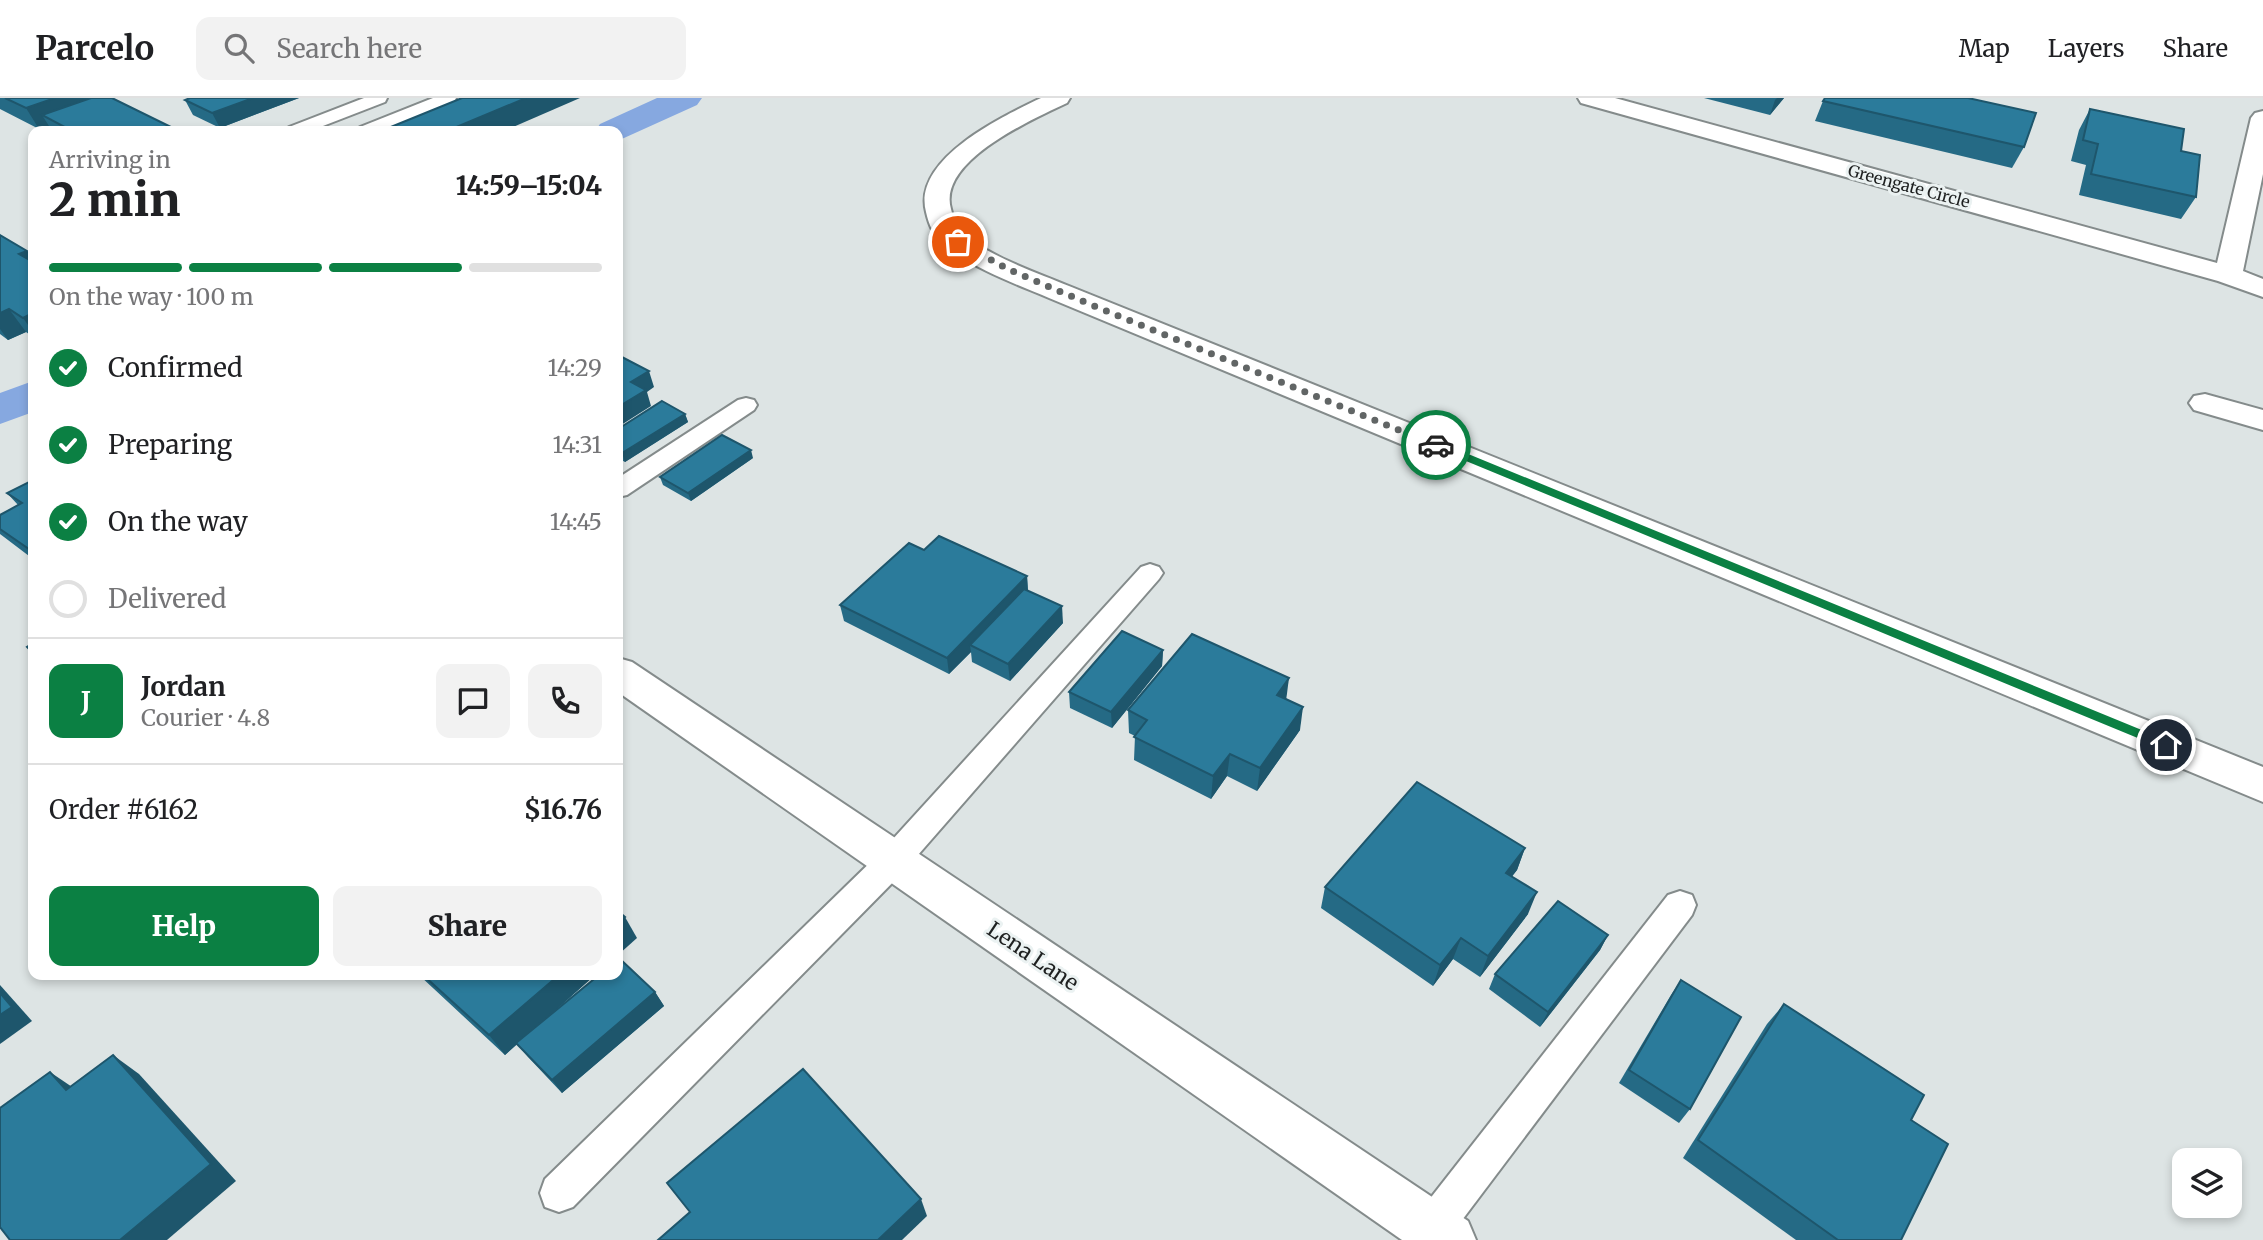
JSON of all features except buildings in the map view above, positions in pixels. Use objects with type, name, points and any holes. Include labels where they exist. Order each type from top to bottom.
[{"type":"street","points":[[1059,98],[989,135],[961,155],[947,174],[937,193],[940,213],[944,228],[958,242],[1010,270],[1094,306],[2263,785]]},
{"type":"street","name":"Greengate Circle","points":[[1589,98],[2228,275],[2263,289]]},
{"type":"street","points":[[2228,275],[2263,118]]},
{"type":"street","points":[[2205,403],[2263,420]]},
{"type":"street","name":"Lena Lane","points":[[623,675],[1436,1236]]},
{"type":"lane","points":[[308,126],[379,98]]},
{"type":"lane","points":[[378,126],[448,98]]},
{"type":"lane","points":[[623,486],[746,405]]},
{"type":"lane","points":[[559,1193],[893,861],[1150,573]]},
{"type":"lane","points":[[1436,1236],[1681,905]]},
{"type":"waterway","points":[[623,126],[685,98]]},
{"type":"waterway","points":[[0,410],[28,397]]},
{"type":"way so far","points":[[958,242],[1010,270],[1094,306],[1436,445]]},
{"type":"route","points":[[1436,445],[2166,745]]}]
